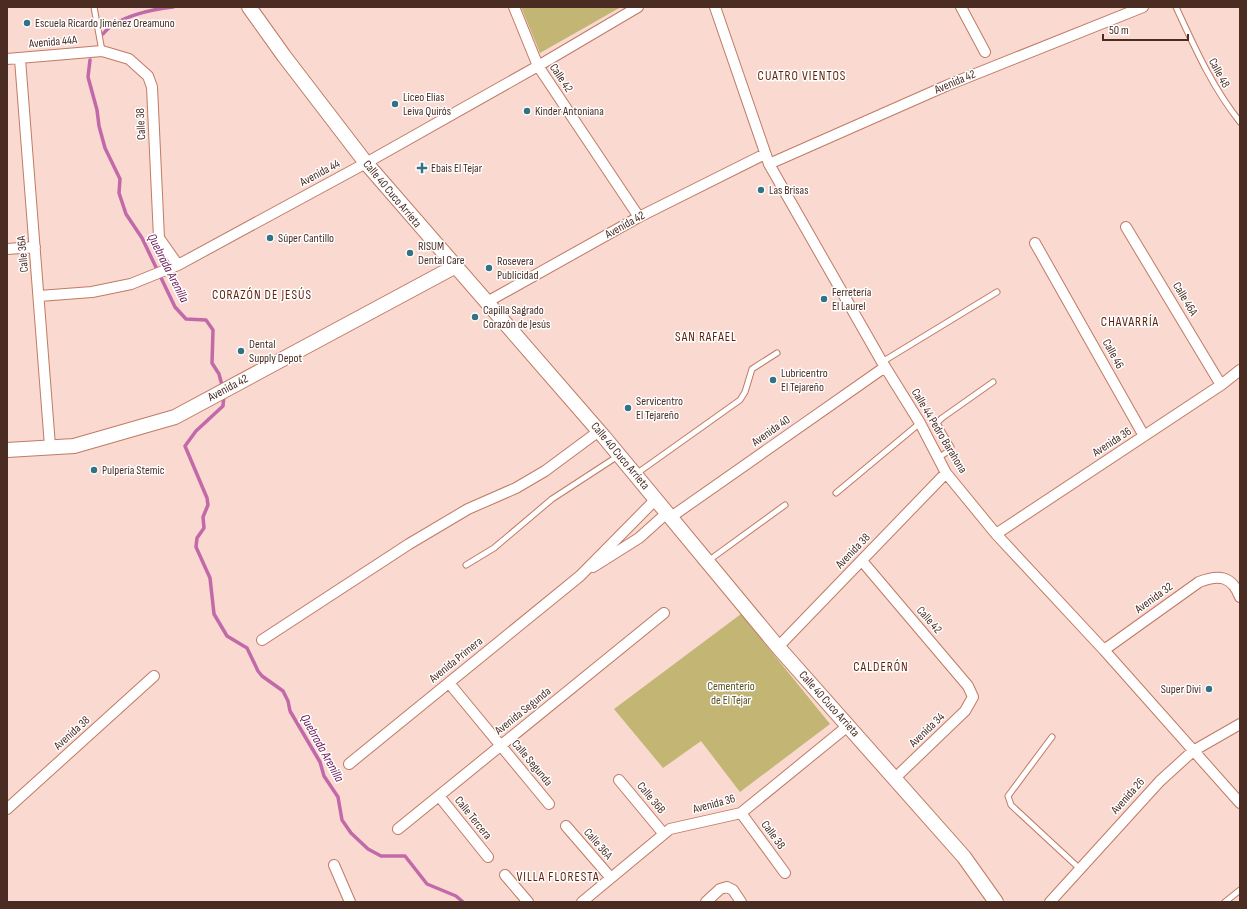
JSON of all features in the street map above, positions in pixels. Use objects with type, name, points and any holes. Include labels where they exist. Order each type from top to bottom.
[{"type":"main road","name":"Calle 40 Cuco Arrieta","points":[[249,7],[284,56],[366,163],[454,267],[488,302],[670,514],[778,647],[849,724],[894,779],[964,857],[996,902]]},
{"type":"main road","name":"Avenida 42","points":[[7,450],[50,446],[74,446],[175,417],[454,267]]},
{"type":"street","name":"Calle 42","points":[[514,7],[538,66],[639,217]]},
{"type":"street","name":"Avenida 44","points":[[40,296],[92,292],[131,284],[178,265],[366,163],[538,66],[638,7]]},
{"type":"street","name":"Calle 44 Pedro Barahona","points":[[715,7],[769,164],[884,365],[920,423],[946,473],[996,534],[1104,650],[1240,804]]},
{"type":"street","points":[[961,7],[985,52]]},
{"type":"street","name":"Avenida 42","points":[[769,164],[948,85],[1143,7]]},
{"type":"street","name":"Avenida 44A","points":[[7,59],[102,51]]},
{"type":"street","name":"Calle 38","points":[[102,51],[129,59],[148,76],[152,87],[159,238],[178,265]]},
{"type":"street","name":"Calle 36A","points":[[20,59],[40,296],[50,446]]},
{"type":"street","name":"Avenida 42","points":[[488,302],[639,217],[765,154]]},
{"type":"street","name":"Calle 46A","points":[[1126,227],[1221,385]]},
{"type":"street","name":"Calle 46","points":[[1035,242],[1144,436]]},
{"type":"street","points":[[7,249],[35,247]]},
{"type":"street","name":"Avenida 40","points":[[670,514],[884,365]]},
{"type":"street","name":"Avenida 36","points":[[996,534],[1221,385],[1240,370]]},
{"type":"street","points":[[262,640],[409,544],[468,509],[516,488],[545,471],[599,431]]},
{"type":"street","name":"Avenida 38","points":[[778,647],[946,473]]},
{"type":"street","name":"Avenida Primera","points":[[580,576],[656,499]]},
{"type":"street","name":"Avenida Primera","points":[[349,764],[580,576],[639,538],[670,514]]},
{"type":"street","name":"Calle 42","points":[[862,561],[968,686],[973,697]]},
{"type":"street","name":"Avenida 32","points":[[1104,650],[1200,582],[1213,577],[1223,578],[1232,583],[1240,597]]},
{"type":"street","name":"Avenida Segunda","points":[[398,830],[664,613]]},
{"type":"street","name":"Avenida 38","points":[[7,808],[154,676]]},
{"type":"street","name":"Calle Segunda","points":[[448,683],[550,804]]},
{"type":"street","name":"Avenida 34","points":[[894,779],[965,711],[973,697]]},
{"type":"street","name":"Avenida 36","points":[[582,902],[663,833],[670,829],[741,812],[849,724]]},
{"type":"street","name":"Avenida 26","points":[[1050,902],[1160,781],[1193,751],[1240,724]]},
{"type":"street","name":"Calle 36B","points":[[619,780],[663,833]]},
{"type":"street","name":"Calle Tercera","points":[[438,796],[488,857]]},
{"type":"street","name":"Calle 38","points":[[741,812],[785,874]]},
{"type":"street","name":"Calle 36A","points":[[566,826],[611,878]]},
{"type":"street","points":[[334,865],[350,902]]},
{"type":"street","points":[[505,875],[528,902]]},
{"type":"street","points":[[706,902],[720,890],[727,888],[732,890],[741,902]]},
{"type":"lane","points":[[94,7],[102,51]]},
{"type":"lane","name":"Calle 48","points":[[1176,7],[1197,53],[1222,99],[1240,122]]},
{"type":"lane","points":[[884,365],[997,292]]},
{"type":"lane","points":[[636,475],[740,400],[745,392],[752,369],[777,353]]},
{"type":"lane","points":[[938,458],[950,450],[951,447],[937,423],[993,382]]},
{"type":"lane","points":[[836,494],[920,423]]},
{"type":"lane","points":[[466,565],[494,548],[552,499],[619,455]]},
{"type":"lane","points":[[707,561],[785,505]]},
{"type":"lane","points":[[1052,737],[1008,796],[1011,805],[1080,869]]},
{"type":"lane","points":[[1224,902],[1240,890]]},
{"type":"green space","points":[[521,7],[621,7],[540,53]]},
{"type":"green space","name":"Cementerio de El Tejar","points":[[741,614],[830,724],[740,792],[701,741],[663,768],[614,709]]},
{"type":"waterway","name":"Quebrada Arenilla","points":[[103,34],[116,23],[135,15],[173,7]]},
{"type":"waterway","name":"Quebrada Arenilla","points":[[90,60],[88,77],[97,110],[99,126],[105,148],[120,179],[119,193],[126,214],[142,238],[175,307],[186,319],[206,320],[213,330],[212,363],[219,374],[223,389]]},
{"type":"waterway","name":"Quebrada Arenilla","points":[[224,394],[223,406],[196,431],[185,446],[207,498],[208,505],[203,517],[204,528],[197,538],[196,547],[210,578],[214,614],[227,636],[247,648],[262,676],[283,691],[288,701],[290,711],[320,762],[324,776],[338,797],[342,820],[351,833],[368,849],[381,856],[405,856],[427,884],[456,896],[463,902]]},
{"type":"place","name":"Escuela Ricardo Jiménez Oreamuno","points":[[27,23]]},
{"type":"place","name":"Liceo Elías Leiva Quirós","points":[[395,104]]},
{"type":"place","name":"Kinder Antoniana","points":[[527,111]]},
{"type":"place","name":"Ebais El Tejar","points":[[422,168]]},
{"type":"place","name":"Las Brisas","points":[[761,190]]},
{"type":"place","name":"Súper Cantillo","points":[[270,238]]},
{"type":"place","name":"RISUM Dental Care","points":[[410,253]]},
{"type":"place","name":"Rosevera Publicidad","points":[[489,268]]},
{"type":"place","name":"Ferretería El Laurel","points":[[824,299]]},
{"type":"place","name":"Capilla Sagrado Corazón de Jesús","points":[[475,317]]},
{"type":"place","name":"Dental Supply Depot","points":[[241,351]]},
{"type":"place","name":"Lubricentro El Tejareño","points":[[773,380]]},
{"type":"place","name":"Servicentro El Tejareño","points":[[628,408]]},
{"type":"place","name":"Pulpería Stemic","points":[[94,470]]},
{"type":"place","name":"Super Divi","points":[[1209,689]]},
{"type":"district","name":"CUATRO VIENTOS","points":[[802,76]]},
{"type":"district","name":"CORAZÓN DE JESÚS","points":[[262,295]]},
{"type":"district","name":"CHAVARRÍA","points":[[1130,322]]},
{"type":"district","name":"SAN RAFAEL","points":[[706,337]]},
{"type":"district","name":"CALDERÓN","points":[[881,667]]},
{"type":"district","name":"VILLA FLORESTA","points":[[558,877]]}]
